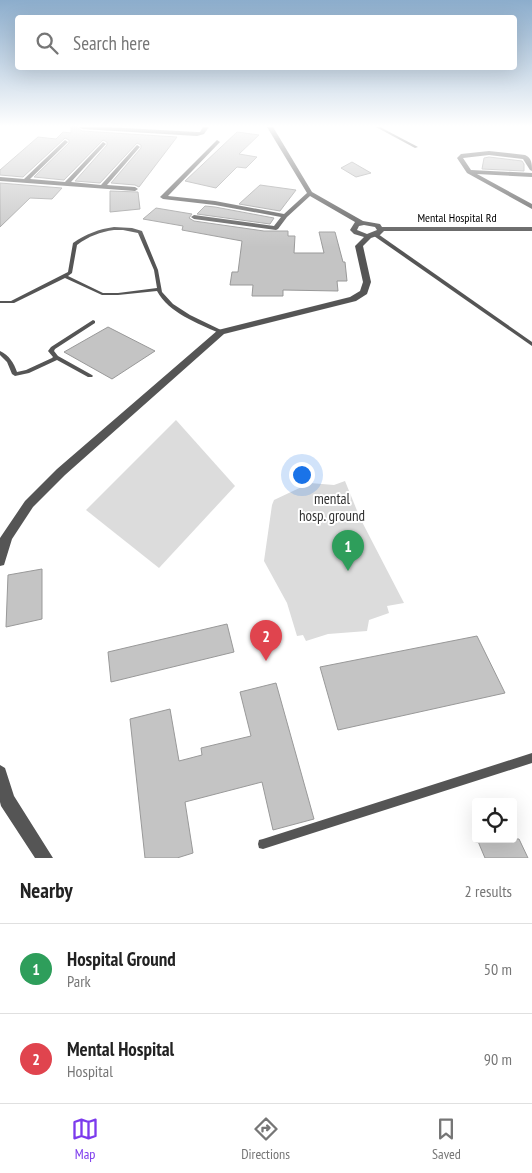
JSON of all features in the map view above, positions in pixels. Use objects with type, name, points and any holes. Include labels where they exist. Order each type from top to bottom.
[{"type":"street","points":[[25,181],[39,167]]},
{"type":"street","points":[[66,184],[81,167]]},
{"type":"street","points":[[102,187],[119,167]]},
{"type":"street","points":[[192,167],[162,197],[285,216]]},
{"type":"street","points":[[294,167],[310,194],[361,223]]},
{"type":"street","points":[[466,167],[469,172],[532,206]]},
{"type":"street","points":[[469,172],[532,175]]},
{"type":"street","points":[[0,179],[135,189]]},
{"type":"street","points":[[194,217],[276,228],[285,216],[310,194]]},
{"type":"street","points":[[361,223],[354,226],[353,230],[358,234],[372,235]]},
{"type":"street","name":"Mental Hospital Rd","points":[[361,223],[374,224],[382,229],[532,230]]},
{"type":"street","points":[[0,561],[6,538],[29,504],[61,472],[220,332],[353,299],[364,292],[367,282],[359,246],[382,229]]},
{"type":"street","points":[[0,773],[7,800],[45,858]]},
{"type":"lane","points":[[0,303],[12,302],[70,273],[75,244],[90,233],[132,229],[140,232],[156,270],[159,288],[171,304],[188,316],[220,332]]},
{"type":"lane","points":[[372,235],[442,279],[532,344]]},
{"type":"lane","points":[[65,276],[102,294],[118,294],[159,288]]},
{"type":"lane","points":[[90,376],[56,357],[51,351],[94,322]]},
{"type":"lane","points":[[0,353],[13,366],[15,374],[28,372],[56,357]]},
{"type":"lane","points":[[263,844],[532,758]]},
{"type":"green space","points":[[176,420],[235,486],[159,568],[86,510]]},
{"type":"green space","name":"mental hosp. ground","points":[[345,481],[360,518],[404,603],[387,606],[389,613],[369,620],[367,631],[328,634],[306,641],[303,635],[297,636],[287,603],[264,561],[272,505],[274,500],[310,483],[334,485]]},
{"type":"building","points":[[3,167],[34,167],[23,177],[0,175],[0,170]]},
{"type":"building","points":[[44,167],[77,167],[64,180],[34,177]]},
{"type":"building","points":[[87,167],[115,167],[100,183],[75,181]]},
{"type":"building","points":[[125,167],[154,167],[139,187],[111,183]]},
{"type":"building","points":[[200,167],[237,167],[216,188],[185,181]]},
{"type":"building","points":[[361,167],[371,173],[356,177],[341,168]]},
{"type":"building","points":[[482,167],[524,167],[524,171],[482,169]]},
{"type":"building","points":[[0,183],[62,188],[52,199],[30,198],[0,227]]},
{"type":"building","points":[[260,185],[296,190],[280,211],[239,204]]},
{"type":"building","points":[[110,191],[138,192],[140,209],[110,212]]},
{"type":"building","points":[[205,206],[274,218],[270,224],[197,214]]},
{"type":"building","points":[[156,208],[192,214],[189,218],[194,221],[264,231],[288,231],[288,236],[295,236],[294,253],[324,253],[319,232],[335,232],[343,262],[345,262],[347,281],[337,281],[338,291],[283,290],[283,296],[252,296],[253,285],[230,285],[232,272],[238,272],[242,241],[182,230],[183,226],[143,219]]},
{"type":"building","points":[[108,327],[155,351],[112,379],[64,352]]},
{"type":"building","points":[[42,569],[42,619],[6,627],[8,575]]},
{"type":"building","points":[[227,624],[234,652],[111,682],[108,652]]},
{"type":"building","points":[[477,636],[505,693],[338,730],[320,667]]},
{"type":"building","points":[[276,683],[314,819],[273,830],[262,782],[185,802],[193,853],[177,858],[145,858],[130,719],[170,709],[179,761],[202,755],[201,748],[251,736],[240,692]]},
{"type":"building","points":[[517,839],[519,839],[528,858],[485,858],[479,843],[517,843]]},
{"type":"place","name":"Hospital Ground","points":[[348,571]]},
{"type":"place","name":"Mental Hospital","points":[[266,661]]}]
